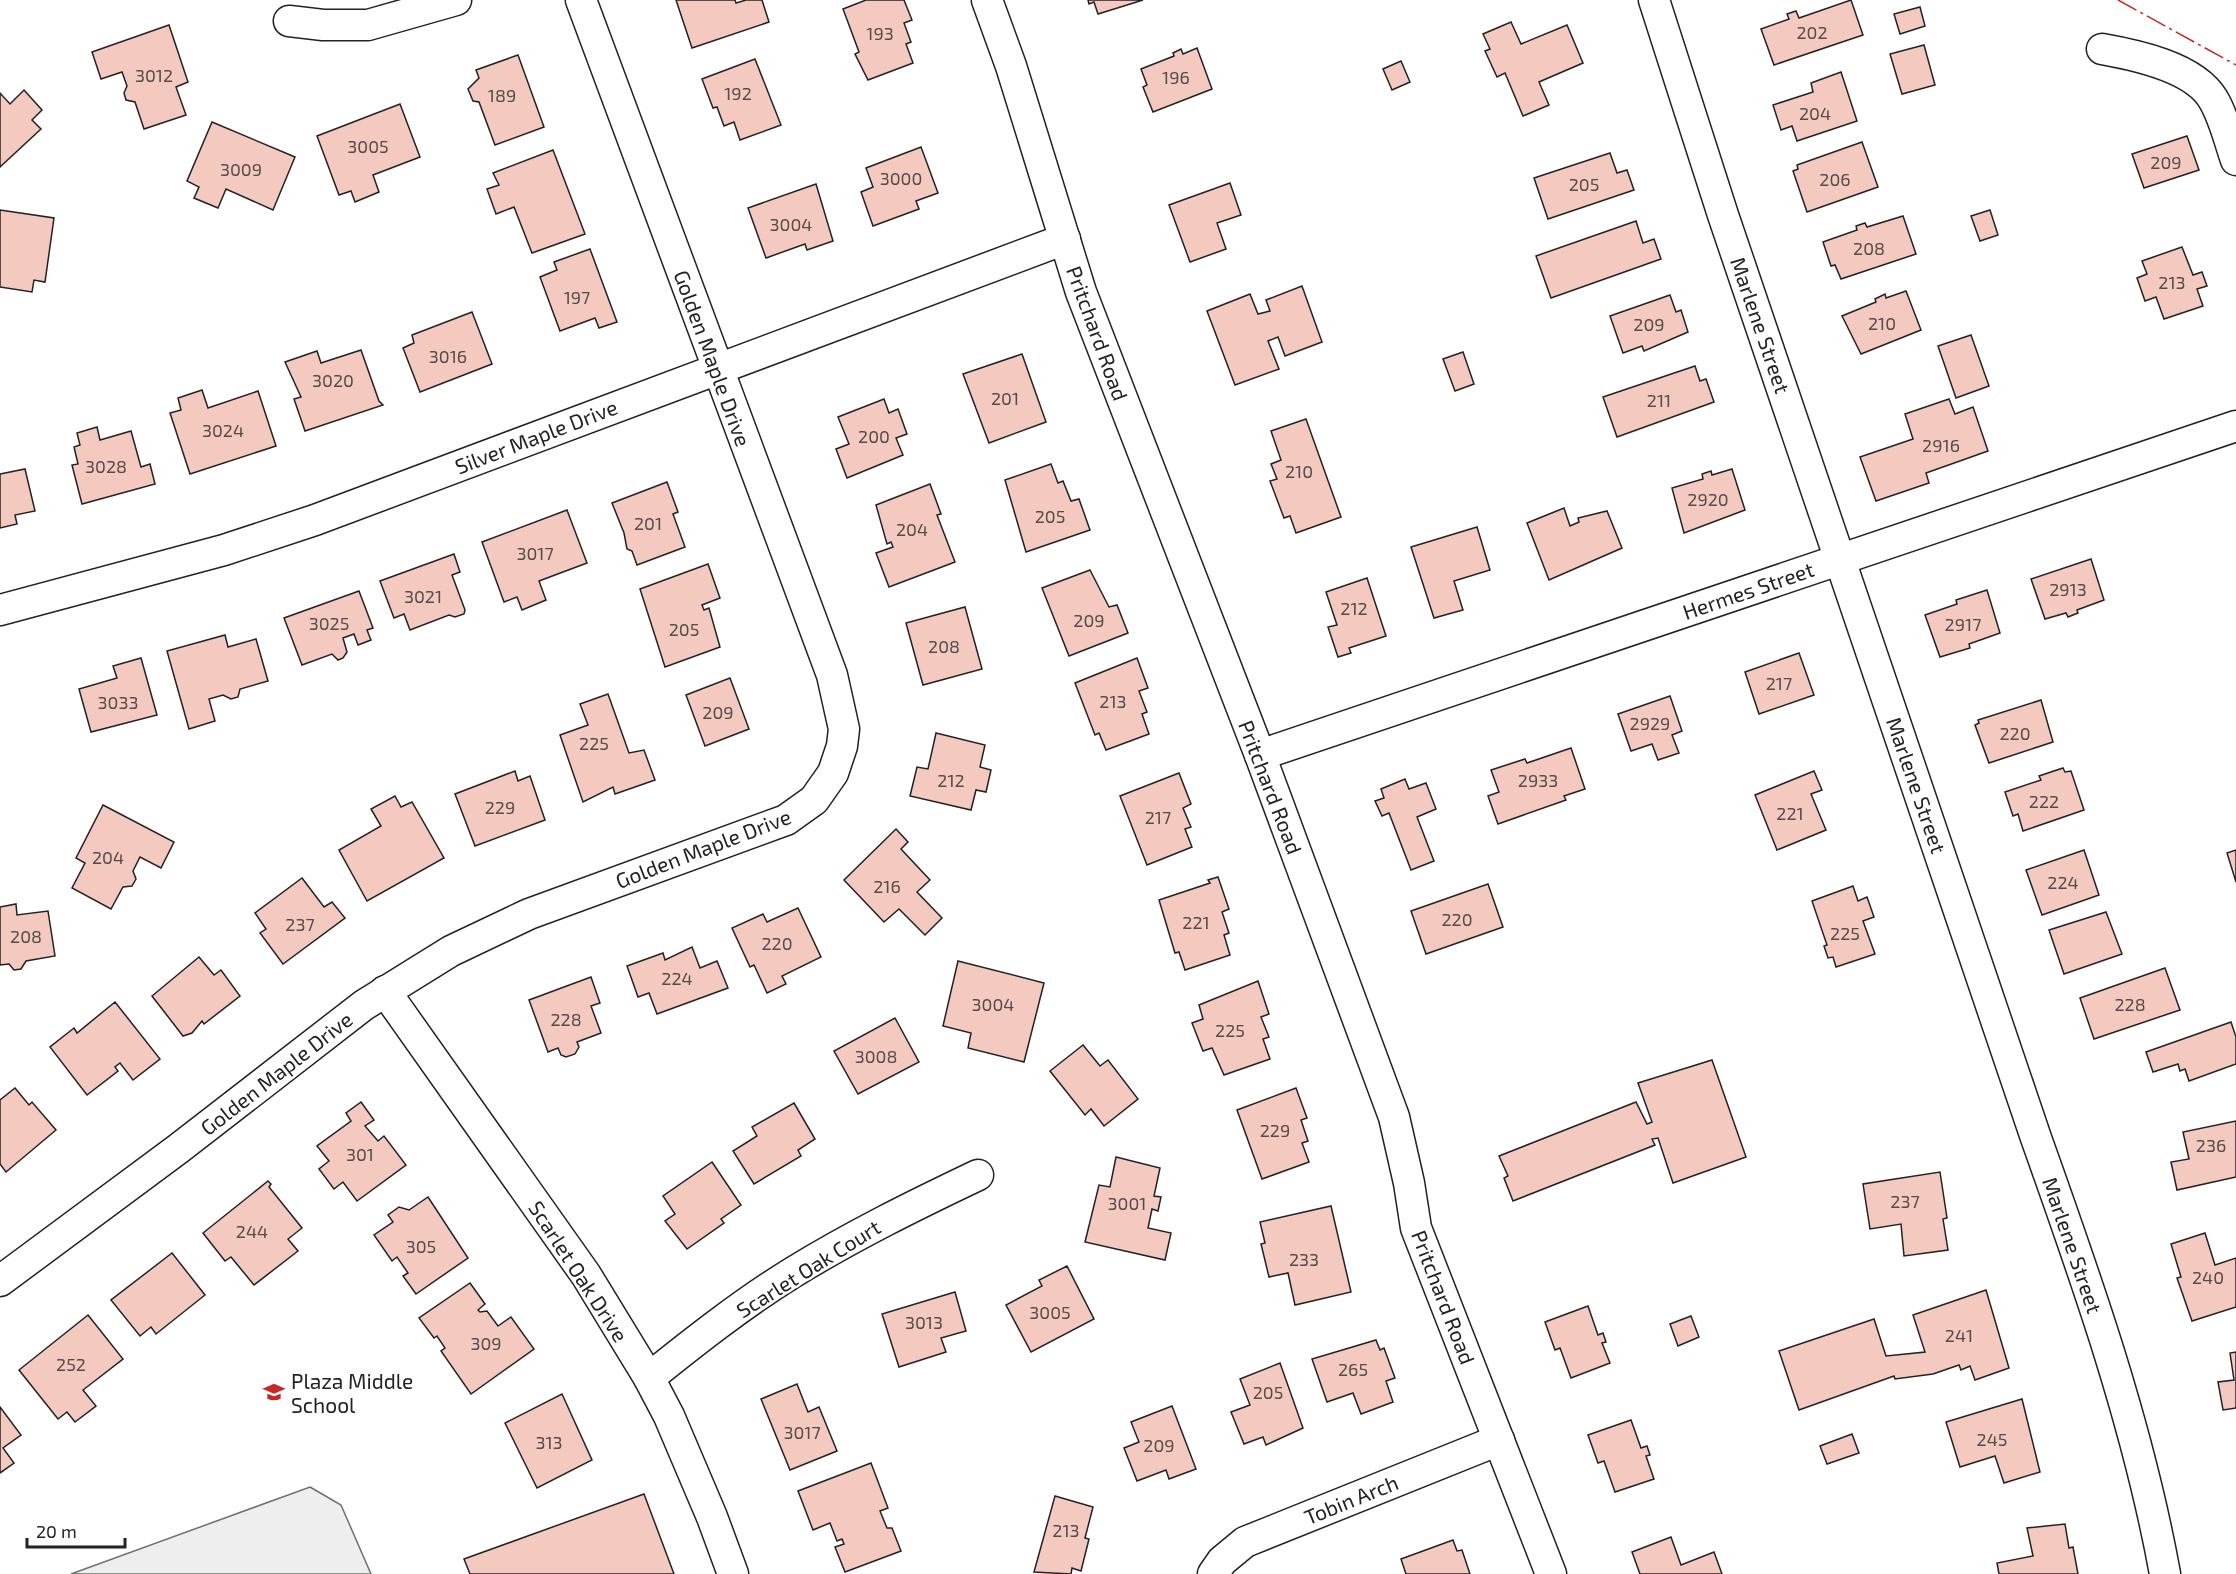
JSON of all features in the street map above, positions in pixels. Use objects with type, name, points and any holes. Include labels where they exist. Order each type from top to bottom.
[{"type":"street","points":[[289,21],[323,25],[368,25],[456,0]]},
{"type":"street","name":"Golden Maple Drive","points":[[0,1281],[385,991],[451,951],[529,914],[786,820],[814,800],[833,773],[842,746],[844,729],[832,675],[581,0]]},
{"type":"street","name":"Pritchard Road","points":[[987,0],[1011,66],[1081,292],[1260,755],[1394,1118],[1409,1183],[1416,1228],[1551,1574]]},
{"type":"street","name":"Marlene Street","points":[[1654,0],[1723,215],[2036,1138],[2084,1272],[2140,1457],[2165,1574]]},
{"type":"street","points":[[2102,49],[2140,56],[2193,78],[2213,98],[2236,160]]},
{"type":"street","name":"Silver Maple Drive","points":[[0,610],[224,550],[315,520],[1065,239]]},
{"type":"street","name":"Hermes Street","points":[[1260,755],[2236,426]]},
{"type":"street","name":"Scarlet Oak Drive","points":[[385,991],[586,1275],[648,1378],[669,1416],[712,1517],[733,1574]]},
{"type":"street","name":"Scarlet Oak Court","points":[[648,1378],[710,1330],[792,1274],[900,1212],[978,1175]]},
{"type":"street","name":"Tobin Arch","points":[[1213,1574],[1222,1561],[1245,1542],[1499,1440]]},
{"type":"shaded area","points":[[310,1487],[341,1505],[371,1574],[71,1574]]},
{"type":"building","points":[[676,0],[735,0],[736,3],[746,0],[762,0],[769,22],[692,48]]},
{"type":"building","points":[[866,0],[904,0],[912,20],[904,23],[911,42],[906,44],[913,63],[868,80],[855,54],[859,52],[843,9]]},
{"type":"building","points":[[1088,0],[1143,0],[1098,14],[1094,2],[1089,4]]},
{"type":"building","points":[[1851,0],[1863,35],[1774,65],[1761,29],[1789,19],[1787,14],[1796,11],[1799,18]]},
{"type":"building","points":[[1920,7],[1925,26],[1900,34],[1894,14]]},
{"type":"building","points":[[1511,22],[1521,44],[1567,25],[1583,63],[1539,82],[1549,105],[1523,116],[1505,73],[1497,77],[1485,51],[1490,49],[1483,34]]},
{"type":"building","points":[[169,25],[188,82],[176,87],[186,115],[144,129],[135,102],[126,100],[124,93],[127,86],[122,72],[101,79],[92,52]]},
{"type":"building","points":[[1924,45],[1935,85],[1902,94],[1890,54]]},
{"type":"building","points":[[1197,48],[1212,89],[1153,112],[1143,87],[1147,85],[1141,69],[1174,56],[1173,53],[1181,49],[1183,54]]},
{"type":"building","points":[[518,55],[544,127],[495,145],[479,102],[473,101],[468,89],[479,78],[476,70]]},
{"type":"building","points":[[755,59],[781,125],[740,140],[734,122],[724,126],[717,107],[713,108],[702,79]]},
{"type":"building","points":[[1401,61],[1410,82],[1392,90],[1383,69]]},
{"type":"building","points":[[1841,72],[1857,121],[1797,141],[1792,126],[1781,130],[1773,105],[1813,92],[1811,83]]},
{"type":"building","points":[[24,90],[42,110],[32,120],[41,129],[0,167],[0,93],[10,104]]},
{"type":"building","points":[[400,104],[420,157],[373,175],[379,192],[355,202],[351,191],[339,195],[317,136]]},
{"type":"building","points":[[212,122],[295,157],[273,210],[226,189],[218,208],[194,198],[199,187],[187,181]]},
{"type":"building","points":[[2187,136],[2199,170],[2144,188],[2132,154]]},
{"type":"building","points":[[1862,142],[1878,187],[1807,212],[1793,171],[1798,169],[1797,165]]},
{"type":"building","points":[[921,147],[938,193],[916,201],[919,209],[873,226],[861,192],[873,187],[866,168]]},
{"type":"building","points":[[553,150],[585,234],[532,253],[514,207],[496,214],[487,189],[499,185],[493,173]]},
{"type":"building","points":[[1610,153],[1617,173],[1627,170],[1634,190],[1548,219],[1534,178]]},
{"type":"building","points":[[1230,183],[1241,215],[1217,223],[1226,249],[1190,262],[1169,205]]},
{"type":"building","points":[[816,184],[833,241],[807,250],[805,244],[766,258],[748,208]]},
{"type":"building","points":[[0,210],[54,218],[45,282],[34,280],[32,292],[0,287]]},
{"type":"building","points":[[1990,210],[1998,235],[1980,241],[1971,216]]},
{"type":"building","points":[[1903,216],[1916,254],[1841,279],[1835,265],[1831,266],[1823,242],[1857,230],[1856,226],[1865,223],[1867,227]]},
{"type":"building","points":[[1636,221],[1643,243],[1654,239],[1661,259],[1551,298],[1536,256]]},
{"type":"building","points":[[2182,247],[2193,275],[2202,272],[2207,286],[2197,289],[2203,306],[2164,319],[2156,297],[2145,301],[2137,278],[2147,274],[2142,261]]},
{"type":"building","points":[[590,249],[617,322],[599,328],[595,318],[560,331],[540,277],[557,270],[554,262]]},
{"type":"building","points":[[1302,286],[1322,342],[1285,356],[1278,337],[1268,341],[1279,369],[1235,385],[1207,311],[1250,294],[1258,314],[1270,311],[1266,300]]},
{"type":"building","points":[[1906,291],[1921,330],[1861,354],[1842,316],[1876,302],[1875,299],[1885,294],[1886,298]]},
{"type":"building","points":[[1670,295],[1676,312],[1681,310],[1688,332],[1644,351],[1642,346],[1623,353],[1610,316]]},
{"type":"building","points":[[472,312],[492,364],[420,392],[403,348],[414,343],[412,335]]},
{"type":"building","points":[[1971,335],[1989,386],[1956,398],[1938,346]]},
{"type":"building","points":[[361,350],[379,401],[383,405],[305,431],[294,399],[301,397],[285,362],[317,351],[321,363]]},
{"type":"building","points":[[1463,352],[1474,384],[1455,391],[1443,359]]},
{"type":"building","points":[[1022,354],[1046,422],[989,443],[963,374]]},
{"type":"building","points":[[1695,366],[1700,381],[1706,379],[1714,402],[1617,437],[1603,397]]},
{"type":"building","points":[[202,390],[208,408],[258,391],[276,446],[190,474],[170,413],[181,410],[178,398]]},
{"type":"building","points":[[884,399],[889,413],[898,409],[907,434],[896,438],[903,455],[847,478],[836,449],[849,444],[838,417]]},
{"type":"building","points":[[1949,399],[1955,414],[1973,407],[1988,451],[1926,473],[1929,483],[1876,501],[1860,457],[1913,439],[1905,414]]},
{"type":"building","points":[[1306,419],[1341,517],[1296,533],[1290,516],[1284,518],[1270,481],[1277,479],[1271,464],[1281,460],[1271,431]]},
{"type":"building","points":[[97,427],[100,440],[131,431],[141,467],[150,464],[155,484],[82,504],[72,465],[78,464],[74,447],[80,445],[77,433]]},
{"type":"building","points":[[1051,464],[1058,483],[1063,481],[1071,501],[1079,499],[1090,530],[1026,552],[1005,480]]},
{"type":"building","points":[[25,469],[35,511],[15,515],[17,524],[0,528],[0,474]]},
{"type":"building","points":[[1732,469],[1745,510],[1684,533],[1672,488],[1703,479],[1702,474],[1711,471],[1712,475]]},
{"type":"building","points":[[667,482],[678,512],[673,514],[685,547],[637,565],[632,551],[627,549],[624,533],[612,503]]},
{"type":"building","points":[[930,484],[941,514],[937,515],[955,562],[889,587],[876,553],[893,547],[891,542],[887,544],[876,505]]},
{"type":"building","points":[[1564,508],[1570,526],[1579,522],[1578,518],[1607,511],[1622,548],[1549,580],[1527,523]]},
{"type":"building","points":[[567,510],[587,563],[539,581],[546,600],[522,610],[517,597],[504,602],[482,542]]},
{"type":"building","points":[[1477,527],[1490,570],[1454,581],[1463,610],[1434,618],[1411,547]]},
{"type":"building","points":[[454,554],[460,572],[452,575],[465,610],[464,614],[455,617],[449,615],[410,630],[404,614],[394,618],[380,581]]},
{"type":"building","points":[[2091,559],[2104,600],[2077,610],[2078,613],[2068,617],[2066,613],[2045,619],[2031,579]]},
{"type":"building","points":[[708,564],[720,598],[702,605],[704,610],[709,608],[720,647],[665,667],[640,589]]},
{"type":"building","points":[[1090,570],[1109,607],[1117,605],[1128,633],[1069,656],[1042,588]]},
{"type":"building","points":[[1367,578],[1386,636],[1349,648],[1351,653],[1338,657],[1328,627],[1337,625],[1326,592]]},
{"type":"building","points":[[1987,590],[2000,633],[1969,644],[1970,648],[1940,657],[1925,615],[1957,604],[1956,600]]},
{"type":"building","points":[[359,591],[373,628],[367,630],[371,640],[358,645],[354,634],[343,638],[347,652],[343,658],[338,660],[332,654],[302,665],[284,618]]},
{"type":"building","points":[[965,607],[982,669],[923,685],[906,623]]},
{"type":"building","points":[[225,635],[228,647],[256,639],[268,681],[240,689],[238,697],[231,699],[223,695],[209,699],[215,721],[189,729],[167,651]]},
{"type":"building","points":[[1799,653],[1814,695],[1759,714],[1745,672]]},
{"type":"building","points":[[141,658],[157,715],[91,732],[79,689],[117,678],[113,666]]},
{"type":"building","points":[[1137,658],[1148,688],[1139,691],[1147,712],[1142,714],[1149,734],[1106,750],[1099,733],[1095,735],[1075,683]]},
{"type":"building","points":[[730,678],[749,729],[705,746],[686,695]]},
{"type":"building","points":[[608,694],[629,753],[644,750],[655,780],[615,794],[613,787],[583,802],[560,735],[588,725],[580,704]]},
{"type":"building","points":[[1670,696],[1682,731],[1672,735],[1679,753],[1658,760],[1652,744],[1631,751],[1618,714]]},
{"type":"building","points":[[2041,700],[2053,742],[1989,763],[1975,725],[1979,723],[1978,720]]},
{"type":"building","points":[[936,733],[985,745],[980,767],[991,770],[986,792],[976,790],[971,810],[910,796],[917,767],[928,769]]},
{"type":"building","points":[[1571,748],[1585,789],[1564,796],[1566,800],[1498,824],[1488,796],[1499,792],[1491,770],[1525,759],[1527,763]]},
{"type":"building","points":[[2063,768],[2065,772],[2071,771],[2084,810],[2023,831],[2018,814],[2013,816],[2005,792],[2041,780],[2039,776]]},
{"type":"building","points":[[515,771],[518,781],[530,776],[545,820],[475,846],[455,794]]},
{"type":"building","points":[[1814,771],[1822,790],[1811,794],[1826,830],[1777,850],[1755,795]]},
{"type":"building","points":[[1179,773],[1191,804],[1183,808],[1191,827],[1185,829],[1192,847],[1147,865],[1120,796]]},
{"type":"building","points":[[1405,779],[1409,789],[1426,783],[1436,809],[1417,817],[1434,861],[1411,870],[1389,813],[1382,816],[1375,801],[1384,798],[1381,789]]},
{"type":"building","points":[[395,796],[401,807],[412,802],[444,858],[367,901],[339,850],[381,826],[371,809]]},
{"type":"building","points":[[103,805],[174,842],[161,868],[140,857],[133,871],[136,879],[132,886],[123,887],[111,909],[72,888],[85,863],[76,858]]},
{"type":"building","points":[[896,829],[908,842],[901,849],[930,880],[917,892],[942,918],[925,935],[899,909],[884,922],[844,880]]},
{"type":"building","points":[[2084,850],[2099,895],[2042,915],[2026,870]]},
{"type":"building","points":[[2236,850],[2236,882],[2227,853]]},
{"type":"building","points":[[1218,877],[1229,909],[1222,912],[1229,933],[1224,935],[1230,955],[1185,970],[1179,952],[1175,953],[1159,900],[1210,883],[1208,880]]},
{"type":"building","points":[[302,878],[324,907],[332,902],[345,918],[283,964],[260,933],[266,929],[255,913]]},
{"type":"building","points":[[1488,884],[1503,927],[1426,954],[1411,911]]},
{"type":"building","points":[[1853,886],[1858,901],[1867,897],[1874,917],[1863,921],[1875,954],[1836,967],[1833,957],[1828,958],[1824,946],[1827,945],[1812,901]]},
{"type":"building","points":[[16,904],[17,915],[48,911],[55,956],[26,961],[21,969],[14,970],[9,964],[0,965],[0,907]]},
{"type":"building","points":[[798,908],[821,957],[782,976],[786,984],[767,993],[754,965],[750,967],[732,928],[763,914],[767,922]]},
{"type":"building","points":[[2106,912],[2122,954],[2064,974],[2049,930]]},
{"type":"building","points":[[692,947],[700,968],[717,961],[728,988],[657,1014],[649,993],[638,997],[627,966],[663,953],[665,960]]},
{"type":"building","points":[[199,957],[214,975],[221,970],[240,996],[204,1024],[202,1021],[192,1033],[183,1036],[152,996]]},
{"type":"building","points":[[958,961],[1044,983],[1024,1062],[968,1048],[971,1033],[943,1026]]},
{"type":"building","points":[[2165,968],[2180,1010],[2094,1039],[2080,998]]},
{"type":"building","points":[[591,977],[600,1003],[591,1006],[601,1033],[577,1042],[579,1047],[575,1054],[566,1057],[561,1055],[558,1048],[548,1052],[529,1000]]},
{"type":"building","points":[[1258,981],[1269,1014],[1261,1017],[1269,1037],[1263,1039],[1270,1059],[1224,1075],[1212,1048],[1203,1051],[1192,1023],[1203,1019],[1199,1005]]},
{"type":"building","points":[[115,1002],[160,1059],[133,1080],[120,1063],[115,1067],[118,1071],[87,1095],[50,1047],[74,1028],[77,1033]]},
{"type":"building","points":[[895,1018],[919,1062],[858,1094],[834,1051]]},
{"type":"building","points":[[2231,1022],[2236,1037],[2236,1064],[2189,1081],[2185,1069],[2180,1071],[2178,1064],[2153,1072],[2146,1052]]},
{"type":"building","points":[[1083,1045],[1100,1066],[1108,1060],[1138,1099],[1104,1126],[1091,1109],[1085,1115],[1050,1071]]},
{"type":"building","points":[[1712,1060],[1746,1157],[1673,1183],[1658,1138],[1652,1139],[1655,1145],[1513,1201],[1504,1178],[1508,1176],[1499,1156],[1636,1102],[1647,1124],[1652,1122],[1638,1083]]},
{"type":"building","points":[[15,1088],[29,1105],[32,1102],[56,1130],[6,1172],[0,1164],[0,1100]]},
{"type":"building","points":[[1296,1088],[1307,1118],[1301,1120],[1308,1141],[1302,1143],[1309,1162],[1262,1179],[1237,1110]]},
{"type":"building","points":[[361,1102],[374,1120],[365,1126],[378,1141],[384,1136],[406,1165],[357,1201],[343,1182],[334,1189],[319,1169],[329,1161],[317,1146],[351,1121],[346,1113]]},
{"type":"building","points":[[794,1103],[815,1139],[798,1150],[801,1156],[754,1184],[733,1151],[757,1136],[752,1127]]},
{"type":"building","points":[[2236,1121],[2236,1177],[2177,1190],[2171,1162],[2189,1159],[2183,1132]]},
{"type":"building","points":[[1116,1157],[1160,1168],[1154,1196],[1161,1197],[1158,1211],[1152,1209],[1148,1228],[1171,1233],[1165,1260],[1085,1242],[1099,1185],[1110,1187]]},
{"type":"building","points":[[712,1162],[741,1205],[721,1219],[724,1223],[687,1249],[665,1221],[675,1214],[663,1196]]},
{"type":"building","points":[[1940,1172],[1947,1218],[1943,1219],[1948,1250],[1904,1256],[1901,1224],[1870,1229],[1863,1184]]},
{"type":"building","points":[[268,1181],[271,1184],[269,1187],[302,1228],[288,1239],[298,1251],[254,1285],[231,1257],[225,1261],[203,1233]]},
{"type":"building","points":[[428,1197],[468,1258],[416,1294],[403,1276],[408,1273],[397,1257],[392,1261],[374,1235],[393,1222],[388,1215],[399,1207],[409,1210]]},
{"type":"building","points":[[1331,1206],[1351,1292],[1295,1305],[1288,1273],[1269,1277],[1261,1244],[1265,1243],[1260,1222]]},
{"type":"building","points":[[2205,1233],[2215,1265],[2236,1258],[2236,1307],[2192,1321],[2177,1278],[2181,1277],[2171,1244]]},
{"type":"building","points":[[172,1253],[205,1295],[156,1334],[151,1327],[140,1336],[111,1300]]},
{"type":"building","points":[[1067,1266],[1094,1319],[1031,1352],[1006,1305],[1042,1286],[1039,1280]]},
{"type":"building","points":[[470,1283],[485,1304],[478,1310],[487,1311],[498,1326],[511,1317],[534,1349],[471,1394],[441,1351],[445,1348],[437,1336],[434,1338],[419,1318]]},
{"type":"building","points":[[1986,1290],[2009,1368],[1975,1380],[1970,1366],[1961,1370],[1959,1365],[1933,1374],[1895,1379],[1894,1376],[1799,1410],[1779,1351],[1874,1319],[1886,1356],[1925,1352],[1913,1315]]},
{"type":"building","points":[[955,1292],[966,1331],[941,1338],[946,1352],[899,1367],[882,1314]]},
{"type":"building","points":[[1588,1306],[1598,1335],[1603,1333],[1606,1342],[1602,1343],[1610,1363],[1571,1378],[1560,1348],[1555,1350],[1545,1322]]},
{"type":"building","points":[[88,1315],[123,1359],[83,1390],[96,1406],[75,1422],[67,1412],[58,1419],[19,1370]]},
{"type":"building","points":[[1691,1316],[1699,1337],[1678,1346],[1670,1324]]},
{"type":"building","points":[[1376,1340],[1380,1350],[1384,1348],[1395,1378],[1386,1381],[1393,1402],[1361,1414],[1353,1393],[1327,1402],[1312,1359]]},
{"type":"building","points":[[2236,1352],[2236,1408],[2223,1410],[2218,1382],[2234,1380],[2230,1353]]},
{"type":"building","points":[[1280,1363],[1303,1428],[1266,1445],[1263,1437],[1244,1444],[1231,1412],[1250,1405],[1240,1379]]},
{"type":"building","points":[[797,1384],[808,1412],[819,1407],[837,1451],[790,1470],[761,1399]]},
{"type":"building","points":[[562,1394],[592,1460],[537,1488],[505,1423]]},
{"type":"building","points":[[2022,1399],[2040,1472],[2004,1483],[1995,1456],[1960,1467],[1946,1422]]},
{"type":"building","points":[[1172,1406],[1196,1469],[1169,1479],[1166,1470],[1137,1481],[1124,1448],[1139,1442],[1131,1422]]},
{"type":"building","points":[[0,1407],[21,1435],[3,1448],[14,1463],[0,1473]]},
{"type":"building","points":[[1631,1420],[1641,1448],[1647,1446],[1650,1455],[1646,1456],[1654,1479],[1615,1492],[1604,1461],[1598,1463],[1588,1435]]},
{"type":"building","points":[[1852,1434],[1859,1453],[1827,1464],[1820,1446]]},
{"type":"building","points":[[871,1463],[888,1508],[880,1511],[887,1528],[892,1528],[901,1551],[845,1572],[835,1547],[844,1544],[842,1539],[837,1541],[830,1523],[813,1530],[798,1491]]},
{"type":"building","points":[[644,1494],[674,1574],[470,1574],[464,1559]]},
{"type":"building","points":[[1055,1496],[1093,1507],[1085,1538],[1089,1539],[1081,1571],[1072,1568],[1071,1574],[1034,1572]]},
{"type":"building","points":[[2065,1524],[2069,1548],[2073,1547],[2078,1574],[1999,1574],[1997,1563],[2033,1556],[2027,1528]]},
{"type":"building","points":[[1671,1537],[1681,1565],[1714,1552],[1722,1574],[1640,1574],[1632,1552]]},
{"type":"building","points":[[1453,1540],[1457,1551],[1462,1550],[1470,1574],[1406,1574],[1401,1559]]},
{"type":"power","points":[[2118,0],[2236,65]]},
{"type":"place","name":"Plaza Middle School","points":[[274,1392]]}]
